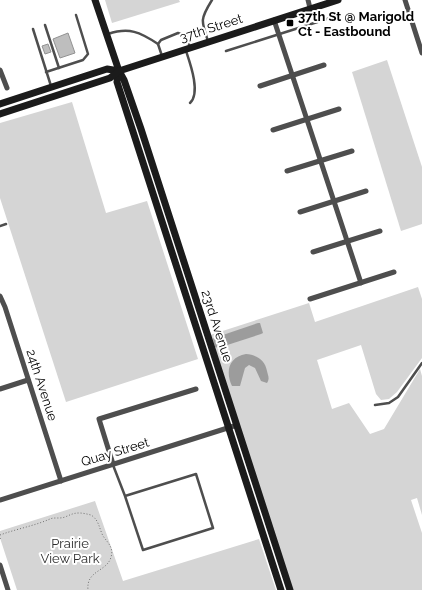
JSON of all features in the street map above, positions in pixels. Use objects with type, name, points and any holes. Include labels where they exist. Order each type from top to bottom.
[{"type":"main road","name":"23rd Avenue","points":[[95,0],[138,121],[290,590]]},
{"type":"main road","name":"37th Street","points":[[0,114],[110,78],[119,71],[338,0]]},
{"type":"main road","name":"37th Street","points":[[0,104],[107,69],[119,71]]},
{"type":"main road","name":"23rd Avenue","points":[[119,71],[117,82],[119,89],[281,590]]},
{"type":"street","points":[[308,0],[310,8]]},
{"type":"street","points":[[405,0],[422,53]]},
{"type":"street","points":[[274,20],[361,283]]},
{"type":"street","points":[[260,86],[324,65]]},
{"type":"street","points":[[0,70],[7,88]]},
{"type":"street","points":[[273,130],[339,109]]},
{"type":"street","points":[[287,171],[352,151]]},
{"type":"street","points":[[300,212],[366,191]]},
{"type":"street","points":[[313,252],[380,231]]},
{"type":"street","points":[[310,299],[394,272]]},
{"type":"street","name":"24th Avenue","points":[[0,296],[5,307],[61,481]]},
{"type":"street","points":[[0,389],[28,380]]},
{"type":"street","points":[[113,464],[99,419],[196,389]]},
{"type":"street","name":"Quay Street","points":[[0,500],[237,425]]},
{"type":"street","points":[[0,564],[8,590]]},
{"type":"lane","points":[[208,42],[202,25],[202,18],[212,0]]},
{"type":"lane","points":[[46,72],[83,60],[88,54],[76,15]]},
{"type":"lane","points":[[226,51],[330,18]]},
{"type":"lane","points":[[46,25],[59,68]]},
{"type":"lane","points":[[33,29],[51,87]]},
{"type":"lane","points":[[107,35],[118,31],[130,30],[150,38],[158,44],[162,57]]},
{"type":"lane","points":[[158,44],[161,40],[178,33],[186,36],[195,92],[193,100],[190,103]]},
{"type":"lane","points":[[0,226],[6,224]]},
{"type":"lane","points":[[375,405],[389,403],[398,397],[422,363]]},
{"type":"lane","points":[[113,464],[126,496],[143,550],[213,528],[196,474],[126,496]]},
{"type":"path","points":[[0,535],[42,523],[52,518],[64,517],[75,513],[85,513],[91,515],[98,523],[102,534],[110,544],[112,553],[110,561],[91,576],[87,584],[88,590]]},
{"type":"green space","points":[[105,0],[179,0],[180,2],[112,23]]},
{"type":"green space","points":[[387,60],[422,167],[422,224],[401,231],[352,72]]},
{"type":"green space","points":[[72,102],[106,213],[147,201],[198,359],[66,402],[0,198],[0,123]]},
{"type":"green space","points":[[418,287],[422,299],[422,358],[397,392],[389,399],[381,400],[376,394],[361,345],[317,360],[332,409],[349,403],[370,434],[384,429],[420,369],[422,376],[422,515],[417,498],[411,500],[422,533],[422,590],[291,590],[207,336],[309,303],[315,322]]},
{"type":"green space","name":"Prairie View Park","points":[[95,501],[123,581],[259,539],[276,590],[17,590],[0,538],[0,531]]},
{"type":"shaded area","points":[[260,323],[263,333],[218,348],[215,347],[214,338]]},
{"type":"shaded area","points":[[246,354],[257,357],[262,361],[266,367],[268,377],[267,383],[261,381],[255,368],[249,365],[245,368],[240,386],[232,386],[229,370],[232,361]]},
{"type":"building","points":[[68,33],[75,53],[60,58],[53,39]]},
{"type":"building","points":[[48,44],[51,52],[45,54],[42,46]]},
{"type":"place","name":"37th St @ Marigold Ct - Eastbound","points":[[290,23]]}]
